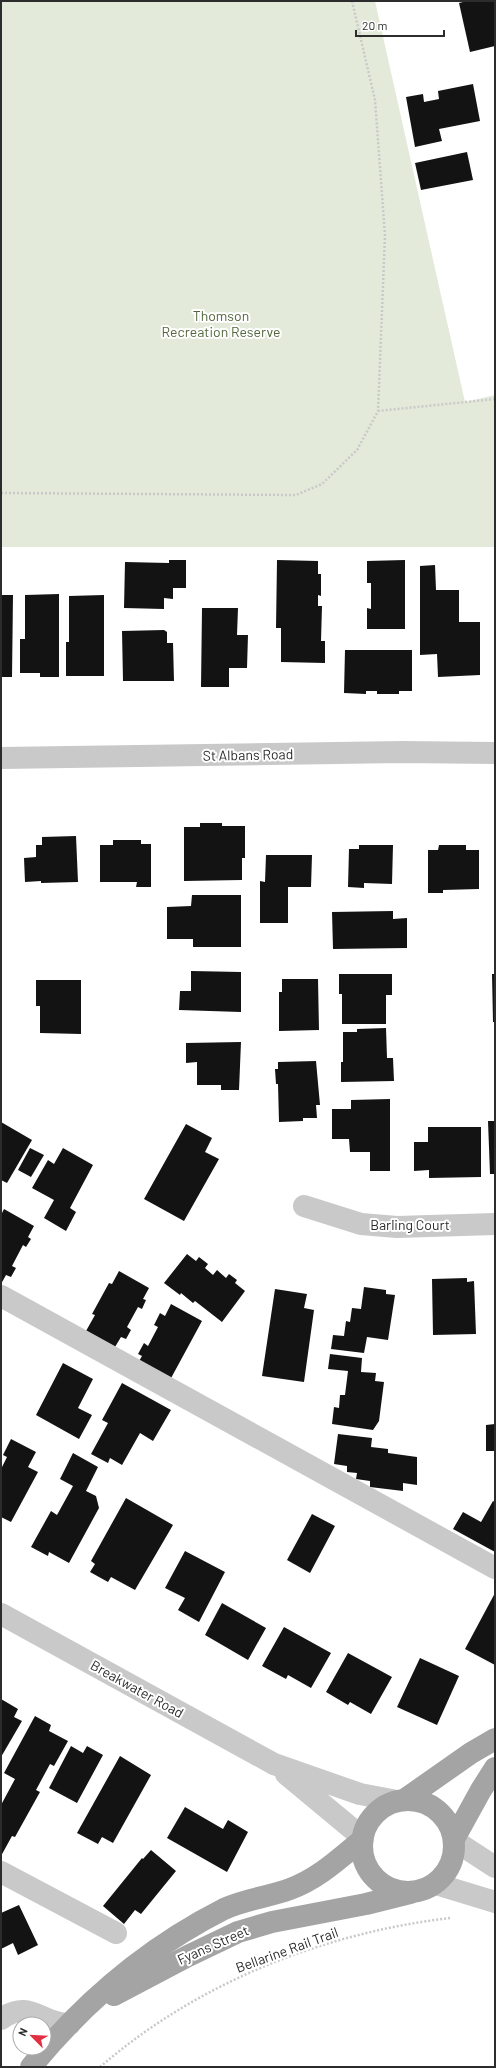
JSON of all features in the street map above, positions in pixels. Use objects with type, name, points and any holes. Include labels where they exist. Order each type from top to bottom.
[{"type":"main road","points":[[495,1739],[471,1753],[400,1801],[378,1811],[366,1827],[362,1839],[366,1866],[374,1877],[384,1886],[397,1891],[410,1893],[424,1890],[436,1884],[445,1875],[451,1865],[454,1840],[481,1790],[495,1768]]},
{"type":"main road","points":[[400,1801],[418,1801],[431,1806],[442,1814],[450,1826],[454,1840]]},
{"type":"main road","name":"Fyans Street","points":[[31,2067],[63,2031],[118,1978],[175,1937],[226,1908],[289,1890],[304,1883],[338,1861],[362,1839]]},
{"type":"main road","name":"Fyans Street","points":[[63,2031],[80,2018],[134,1984],[238,1932],[272,1922],[374,1902],[410,1893]]},
{"type":"street","name":"St Albans Road","points":[[1,758],[402,752],[495,753]]},
{"type":"street","name":"Barling Court","points":[[304,1206],[361,1224],[397,1226],[495,1224]]},
{"type":"street","points":[[1,1296],[495,1568]]},
{"type":"street","name":"Breakwater Road","points":[[1,1614],[274,1764],[360,1794],[400,1801]]},
{"type":"street","name":"Breakwater Road","points":[[274,1764],[362,1839]]},
{"type":"street","points":[[454,1840],[495,1867]]},
{"type":"street","points":[[1,1872],[116,1933]]},
{"type":"street","points":[[436,1884],[495,1902]]},
{"type":"street","points":[[1,2019],[9,2013],[22,2010],[36,2013],[59,2023],[63,2031]]},
{"type":"path","points":[[1,493],[296,495],[322,484],[356,450],[378,411],[385,235],[375,100],[352,1]]},
{"type":"path","points":[[378,411],[495,398]]},
{"type":"path","name":"Bellarine Rail Trail","points":[[100,2067],[140,2036],[174,2014],[260,1967],[316,1947],[354,1936],[455,1918]]},
{"type":"green space","name":"Thomson Recreation Reserve","points":[[1,1],[375,1],[465,402],[495,395],[495,547],[1,547]]},
{"type":"building","points":[[467,1],[495,1],[495,46],[470,52],[459,3]]},
{"type":"building","points":[[473,84],[480,121],[439,129],[442,141],[415,147],[406,97],[423,94],[424,102],[439,99],[438,91]]},
{"type":"building","points":[[467,152],[473,180],[421,190],[415,163]]},
{"type":"building","points":[[169,560],[186,560],[186,588],[173,588],[173,599],[164,598],[164,609],[124,608],[125,562],[169,563]]},
{"type":"building","points":[[277,560],[318,561],[318,574],[321,574],[321,596],[318,595],[318,606],[322,606],[321,641],[325,641],[325,663],[281,662],[281,628],[276,628]]},
{"type":"building","points":[[405,560],[405,629],[367,629],[367,608],[371,609],[371,583],[367,583],[367,561]]},
{"type":"building","points":[[435,565],[436,590],[459,590],[459,622],[480,622],[480,675],[438,677],[437,654],[420,655],[420,566]]},
{"type":"building","points":[[59,594],[59,677],[40,677],[40,673],[20,673],[20,639],[25,639],[25,595]]},
{"type":"building","points":[[1,595],[13,595],[12,677],[1,677]]},
{"type":"building","points":[[104,595],[104,676],[66,676],[66,642],[69,642],[69,596]]},
{"type":"building","points":[[202,608],[238,608],[237,635],[248,635],[247,668],[229,668],[229,687],[201,687]]},
{"type":"building","points":[[164,630],[167,632],[167,643],[173,643],[174,681],[123,681],[122,631]]},
{"type":"building","points":[[345,650],[412,650],[412,691],[399,691],[399,694],[377,694],[377,691],[366,691],[366,694],[344,693]]},
{"type":"building","points":[[200,823],[222,823],[222,826],[245,826],[245,858],[242,858],[242,880],[184,881],[184,827],[200,827]]},
{"type":"building","points":[[76,836],[78,882],[25,882],[24,858],[36,857],[36,845],[42,845],[42,837]]},
{"type":"building","points":[[113,840],[141,840],[141,844],[151,844],[151,887],[136,887],[137,882],[100,882],[100,845],[113,845]]},
{"type":"building","points":[[359,845],[393,845],[392,884],[364,883],[364,888],[348,887],[349,849],[359,849]]},
{"type":"building","points":[[439,845],[466,845],[466,850],[479,850],[479,889],[443,890],[443,893],[428,893],[428,850],[438,850]]},
{"type":"building","points":[[266,855],[312,855],[311,887],[288,887],[288,923],[260,923],[260,881],[265,882]]},
{"type":"building","points":[[192,895],[241,895],[241,947],[193,947],[193,939],[167,939],[167,907],[191,906]]},
{"type":"building","points":[[393,911],[393,919],[407,918],[407,948],[333,949],[332,912]]},
{"type":"building","points":[[191,971],[241,972],[241,1012],[179,1010],[180,991],[191,991]]},
{"type":"building","points":[[339,974],[392,974],[392,995],[386,995],[386,1024],[342,1024],[342,994],[339,994]]},
{"type":"building","points":[[492,974],[495,974],[495,1022],[493,1022]]},
{"type":"building","points":[[282,979],[318,979],[319,1030],[279,1031],[279,992],[282,992]]},
{"type":"building","points":[[36,980],[81,980],[81,1034],[40,1033],[40,1006],[36,1006]]},
{"type":"building","points":[[386,1028],[387,1058],[393,1058],[394,1081],[341,1082],[343,1032],[357,1032],[357,1029]]},
{"type":"building","points":[[241,1042],[239,1090],[221,1090],[221,1085],[197,1085],[197,1062],[186,1063],[186,1043]]},
{"type":"building","points":[[316,1061],[320,1105],[316,1105],[317,1118],[303,1118],[303,1121],[279,1122],[278,1084],[276,1084],[275,1069],[278,1069],[278,1062]]},
{"type":"building","points":[[390,1099],[390,1171],[370,1171],[370,1152],[350,1152],[349,1139],[332,1139],[332,1109],[351,1109],[351,1100]]},
{"type":"building","points":[[488,1121],[495,1121],[495,1174],[490,1174]]},
{"type":"building","points":[[1,1122],[32,1140],[7,1183],[1,1180]]},
{"type":"building","points":[[186,1124],[212,1138],[205,1152],[219,1159],[184,1221],[144,1199]]},
{"type":"building","points":[[428,1127],[481,1127],[481,1177],[429,1178],[429,1170],[414,1171],[414,1142],[428,1142]]},
{"type":"building","points":[[30,1148],[44,1155],[31,1177],[18,1170]]},
{"type":"building","points":[[63,1148],[93,1165],[70,1208],[76,1212],[66,1231],[44,1218],[54,1200],[32,1188],[48,1160],[54,1164]]},
{"type":"building","points":[[4,1209],[34,1226],[28,1237],[31,1239],[26,1247],[23,1245],[12,1266],[16,1268],[11,1277],[6,1275],[1,1284],[1,1215]]},
{"type":"building","points":[[187,1254],[196,1261],[199,1257],[208,1264],[205,1268],[213,1275],[217,1270],[226,1278],[229,1274],[237,1280],[235,1283],[245,1291],[222,1322],[195,1301],[193,1303],[181,1293],[180,1295],[164,1283]]},
{"type":"building","points":[[119,1271],[149,1288],[143,1299],[146,1300],[142,1309],[138,1307],[127,1327],[131,1330],[126,1339],[121,1337],[115,1347],[86,1331],[95,1315],[92,1314],[109,1283],[112,1284]]},
{"type":"building","points":[[467,1278],[467,1282],[474,1281],[476,1334],[433,1335],[432,1279]]},
{"type":"building","points":[[364,1287],[386,1290],[386,1294],[395,1295],[388,1340],[367,1337],[364,1353],[331,1349],[333,1335],[344,1336],[346,1321],[350,1322],[352,1308],[361,1309]]},
{"type":"building","points":[[275,1289],[307,1294],[304,1308],[314,1310],[304,1382],[262,1376]]},
{"type":"building","points":[[171,1304],[202,1321],[170,1380],[138,1363],[142,1356],[138,1354],[144,1343],[148,1346],[158,1327],[154,1325],[160,1313],[165,1316]]},
{"type":"building","points":[[330,1354],[362,1358],[361,1372],[376,1373],[375,1381],[384,1382],[379,1421],[373,1430],[332,1424],[334,1407],[339,1408],[340,1395],[345,1395],[348,1371],[328,1369]]},
{"type":"building","points":[[63,1363],[93,1379],[78,1408],[92,1415],[79,1439],[36,1415]]},
{"type":"building","points":[[122,1383],[171,1410],[153,1441],[140,1433],[122,1465],[110,1458],[108,1463],[91,1454],[108,1423],[102,1420]]},
{"type":"building","points":[[495,1424],[495,1451],[486,1451],[486,1425]]},
{"type":"building","points":[[338,1434],[372,1438],[371,1447],[388,1449],[388,1453],[417,1457],[417,1485],[403,1483],[403,1491],[370,1487],[370,1481],[356,1479],[357,1473],[347,1472],[347,1466],[334,1464]]},
{"type":"building","points":[[11,1439],[36,1452],[28,1467],[38,1472],[11,1522],[1,1517],[1,1469],[7,1457],[3,1455]]},
{"type":"building","points":[[73,1453],[98,1467],[86,1491],[96,1496],[99,1508],[69,1563],[49,1552],[48,1556],[31,1547],[51,1511],[57,1515],[73,1486],[60,1479]]},
{"type":"building","points":[[126,1498],[173,1525],[135,1590],[111,1577],[108,1582],[90,1572],[95,1564],[91,1561]]},
{"type":"building","points":[[493,1501],[495,1502],[495,1552],[453,1529],[463,1512],[481,1522]]},
{"type":"building","points":[[312,1514],[335,1526],[310,1573],[287,1560]]},
{"type":"building","points":[[185,1551],[225,1572],[199,1622],[178,1610],[185,1598],[165,1588]]},
{"type":"building","points":[[495,1593],[495,1665],[465,1649]]},
{"type":"building","points":[[222,1603],[266,1628],[248,1660],[205,1635]]},
{"type":"building","points":[[284,1627],[331,1653],[311,1688],[288,1675],[286,1679],[262,1666]]},
{"type":"building","points":[[348,1653],[392,1677],[371,1714],[350,1702],[348,1705],[326,1692]]},
{"type":"building","points":[[420,1658],[459,1676],[437,1725],[397,1707]]},
{"type":"building","points":[[1,1699],[18,1709],[14,1717],[22,1721],[1,1757]]},
{"type":"building","points":[[35,1716],[51,1725],[49,1731],[68,1741],[54,1766],[50,1764],[36,1790],[40,1792],[15,1837],[12,1836],[1,1856],[1,1805],[15,1779],[4,1773]]},
{"type":"building","points":[[71,1746],[83,1753],[87,1746],[103,1755],[77,1803],[49,1788]]},
{"type":"building","points":[[120,1756],[151,1775],[113,1843],[102,1837],[98,1844],[77,1833]]},
{"type":"building","points":[[185,1807],[223,1829],[228,1820],[248,1832],[227,1872],[167,1838]]},
{"type":"building","points":[[151,1850],[176,1871],[141,1914],[135,1910],[124,1924],[103,1906],[142,1858],[143,1859]]},
{"type":"building","points":[[19,1905],[38,1945],[18,1955],[13,1943],[1,1949],[1,1913]]}]
